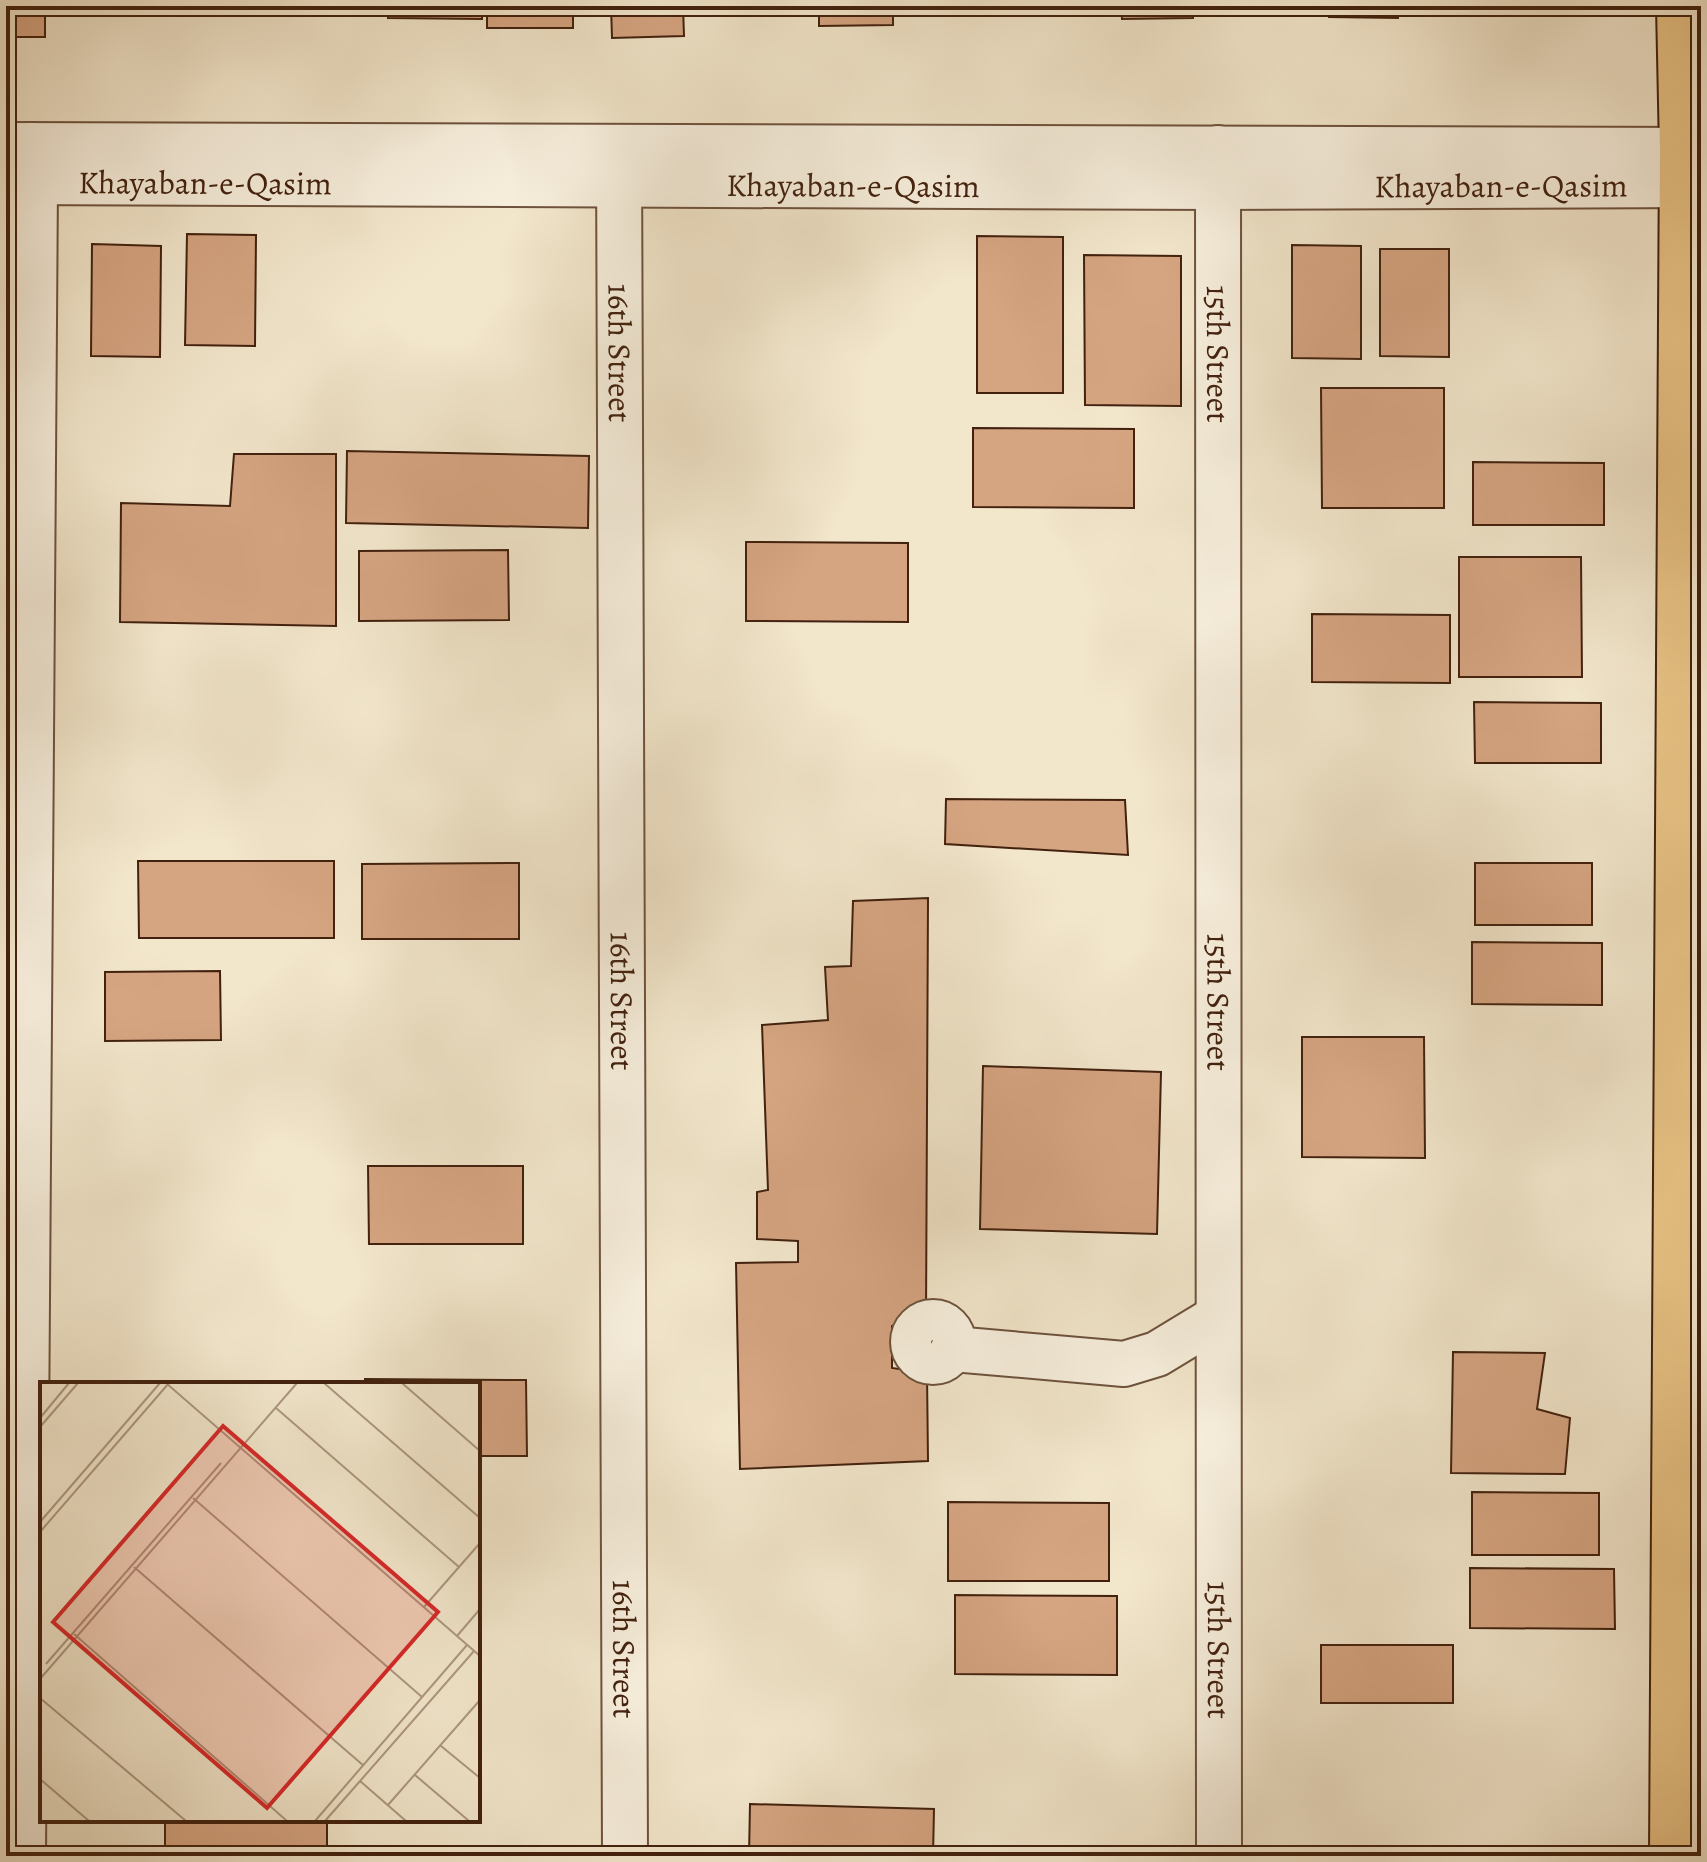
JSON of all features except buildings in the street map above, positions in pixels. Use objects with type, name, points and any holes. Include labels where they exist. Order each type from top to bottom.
[{"type":"main road","points":[[1672,1856],[1687,1773],[1691,167],[1679,6]]},
{"type":"street","name":"Khayaban-e-Qasim","points":[[20,164],[1691,167]]},
{"type":"street","points":[[20,164],[23,1856]]},
{"type":"street","name":"16th Street","points":[[619,166],[625,1856]]},
{"type":"street","name":"15th Street","points":[[1218,167],[1219,1856]]},
{"type":"street","points":[[953,1349],[1124,1364],[1157,1354],[1218,1317]]}]
